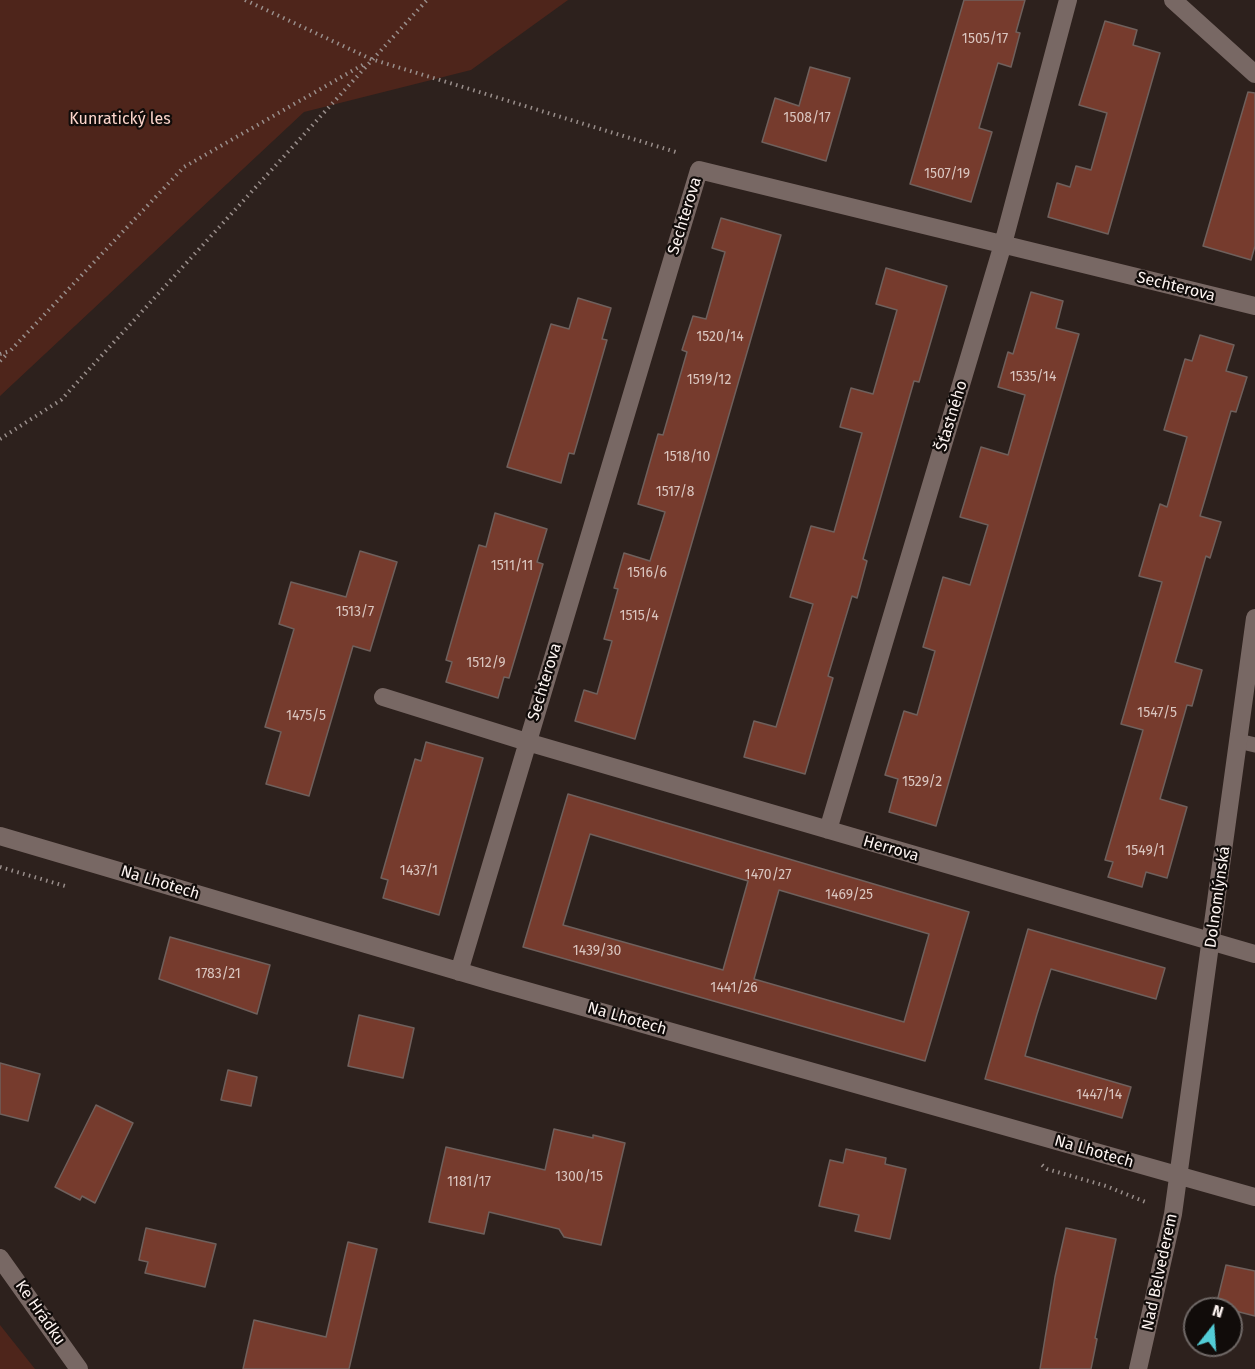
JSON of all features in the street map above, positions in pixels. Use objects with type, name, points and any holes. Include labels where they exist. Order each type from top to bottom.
[{"type":"street","name":"Šťastného","points":[[828,830],[1003,244],[1068,0]]},
{"type":"street","points":[[1173,0],[1255,74]]},
{"type":"street","name":"Sechterova","points":[[459,972],[699,170],[1255,306]]},
{"type":"street","name":"Dolnomlýnská","points":[[1178,1175],[1211,943],[1247,743],[1255,618]]},
{"type":"street","name":"Sechterova","points":[[384,697],[527,742]]},
{"type":"street","name":"Herrova","points":[[527,742],[1255,954]]},
{"type":"street","name":"Na Lhotech","points":[[0,836],[459,972],[1255,1197]]},
{"type":"street","name":"Nad Belvederem","points":[[1138,1369],[1173,1214],[1178,1175]]},
{"type":"street","name":"Ke Hrádku","points":[[0,1258],[79,1369]]},
{"type":"path","points":[[245,0],[371,59],[683,154],[699,170]]},
{"type":"path","points":[[0,439],[61,400],[427,0]]},
{"type":"path","points":[[0,361],[184,167],[371,59]]},
{"type":"path","points":[[0,354],[10,351]]},
{"type":"green space","name":"Kunratický les","points":[[0,0],[568,0],[471,70],[304,112],[0,396]]},
{"type":"green space","points":[[0,1325],[35,1369],[0,1369]]},
{"type":"building","points":[[964,0],[1025,0],[1016,32],[1020,33],[1011,67],[998,63],[979,128],[992,132],[971,202],[910,184]]},
{"type":"building","points":[[1105,21],[1137,30],[1133,45],[1160,53],[1108,234],[1048,217],[1057,183],[1070,187],[1076,166],[1091,170],[1107,113],[1079,105]]},
{"type":"building","points":[[810,67],[850,78],[826,161],[762,142],[775,98],[799,106]]},
{"type":"building","points":[[1248,92],[1255,93],[1255,246],[1251,260],[1203,246]]},
{"type":"building","points":[[721,218],[781,235],[635,739],[575,721],[584,690],[597,694],[612,641],[604,639],[618,589],[614,588],[624,553],[650,561],[665,512],[638,504],[658,434],[663,435],[687,352],[682,350],[693,316],[706,319],[725,252],[712,248]]},
{"type":"building","points":[[886,268],[947,286],[919,382],[914,381],[863,559],[867,561],[857,598],[852,596],[828,676],[833,678],[805,774],[744,757],[754,721],[776,727],[813,604],[790,597],[811,526],[834,532],[862,433],[840,427],[851,388],[873,394],[897,310],[876,304]]},
{"type":"building","points":[[1031,292],[1063,301],[1056,328],[1079,334],[936,826],[889,812],[898,779],[885,775],[904,711],[917,715],[935,651],[923,647],[943,577],[970,585],[988,525],[960,517],[981,447],[1008,455],[1025,395],[998,387],[1008,352],[1013,354]]},
{"type":"building","points":[[578,298],[611,308],[602,339],[607,340],[574,454],[569,453],[561,483],[507,467],[551,324],[569,329]]},
{"type":"building","points":[[1200,335],[1234,345],[1226,371],[1247,377],[1236,412],[1231,411],[1200,516],[1221,522],[1210,558],[1206,556],[1175,662],[1202,670],[1192,706],[1187,705],[1160,799],[1187,807],[1167,878],[1146,872],[1142,887],[1108,877],[1113,862],[1105,860],[1143,730],[1121,724],[1162,582],[1139,576],[1160,504],[1167,507],[1187,437],[1164,430],[1185,359],[1192,361]]},
{"type":"building","points":[[495,513],[547,529],[537,562],[543,564],[509,678],[504,677],[498,698],[446,682],[452,662],[446,660],[479,545],[486,547]]},
{"type":"building","points":[[360,551],[397,562],[370,651],[353,646],[309,796],[266,784],[281,732],[265,727],[294,629],[279,624],[291,582],[346,597]]},
{"type":"building","points":[[426,742],[483,758],[439,915],[383,898],[388,880],[381,878],[415,759],[421,761]]},
{"type":"building","points":[[568,794],[969,912],[925,1061],[523,947]],"holes":[[[590,834],[748,881],[723,970],[563,925]],[[779,890],[929,934],[904,1022],[754,979]]]},
{"type":"building","points":[[1028,929],[1165,968],[1156,999],[1051,969],[1037,1014],[1025,1056],[1131,1087],[1122,1118],[985,1079]]},
{"type":"building","points":[[170,937],[270,965],[257,1014],[159,979]]},
{"type":"building","points":[[359,1015],[414,1028],[403,1078],[348,1066]]},
{"type":"building","points":[[0,1063],[40,1074],[28,1121],[0,1114]]},
{"type":"building","points":[[228,1070],[257,1077],[251,1106],[221,1100]]},
{"type":"building","points":[[96,1105],[133,1123],[95,1203],[82,1196],[80,1200],[55,1187]]},
{"type":"building","points":[[554,1129],[625,1143],[601,1245],[564,1237],[559,1229],[489,1212],[484,1234],[429,1222],[446,1147],[545,1170]]},
{"type":"building","points":[[846,1149],[886,1158],[885,1164],[906,1169],[890,1239],[855,1231],[859,1215],[819,1206],[830,1160],[843,1163]]},
{"type":"building","points":[[146,1228],[216,1244],[205,1287],[145,1273],[148,1262],[139,1260]]},
{"type":"building","points":[[1066,1228],[1116,1239],[1095,1338],[1097,1339],[1091,1369],[1040,1369],[1055,1277]]},
{"type":"building","points":[[348,1242],[377,1249],[349,1369],[243,1369],[254,1320],[326,1337]]},
{"type":"building","points":[[1226,1265],[1255,1271],[1255,1316],[1243,1313],[1243,1297],[1218,1297]]}]
